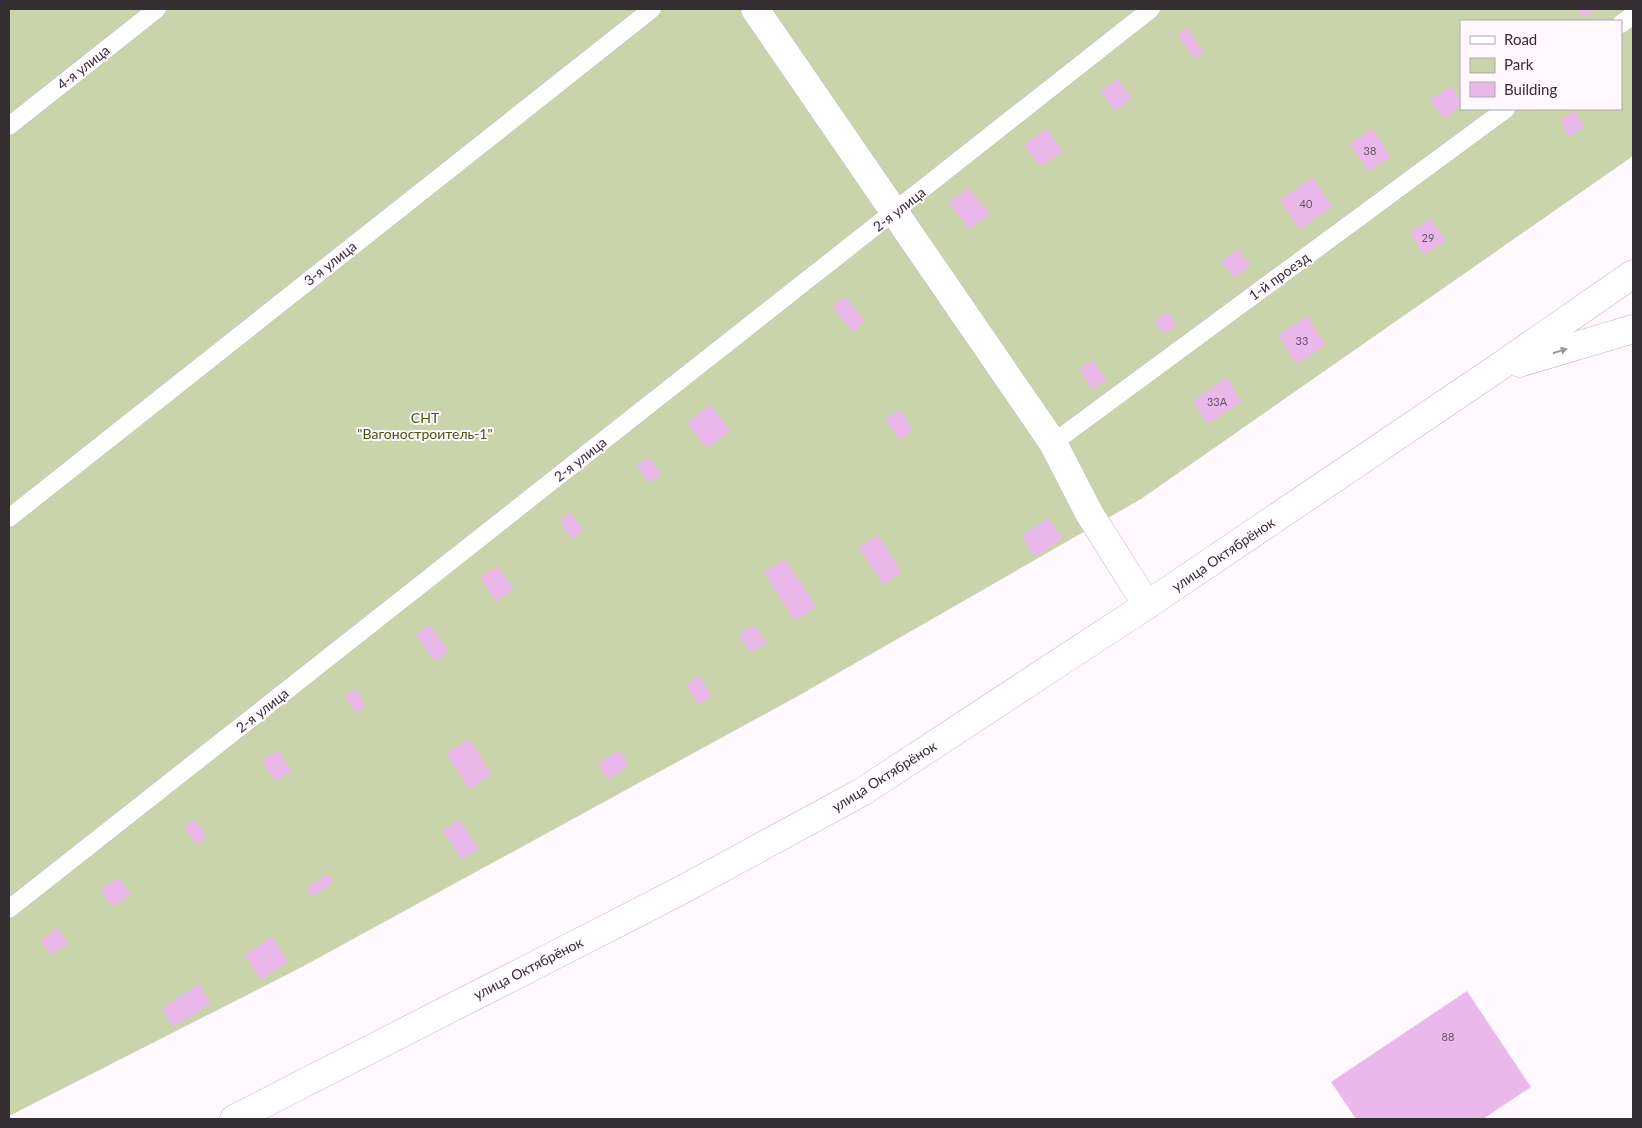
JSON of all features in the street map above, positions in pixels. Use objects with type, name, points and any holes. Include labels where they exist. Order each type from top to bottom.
[{"type":"street","points":[[755,9],[1052,443],[1089,513],[1147,605]]},
{"type":"street","name":"улица Октябрёнок","points":[[234,1119],[678,892],[862,792],[1147,605],[1633,274]]},
{"type":"street","points":[[1496,369],[1633,329]]},
{"type":"lane","name":"4-я улица","points":[[9,126],[157,9]]},
{"type":"lane","name":"3-я улица","points":[[9,518],[652,9]]},
{"type":"lane","name":"2-я улица","points":[[9,909],[1151,9]]},
{"type":"lane","points":[[1622,23],[1633,15]]},
{"type":"lane","name":"1-й проезд","points":[[1052,443],[1505,110]]},
{"type":"green space","name":"СНТ \"Вагоностроитель-1\"","points":[[9,9],[1633,9],[1633,156],[1141,499],[798,696],[300,968],[9,1116]]},
{"type":"building","points":[[1577,9],[1596,9],[1583,18]]},
{"type":"building","points":[[1187,28],[1204,53],[1195,59],[1178,35]]},
{"type":"building","points":[[1118,79],[1132,99],[1115,111],[1101,91]]},
{"type":"building","points":[[1451,86],[1460,100],[1460,107],[1443,119],[1430,100]]},
{"type":"building","points":[[1575,112],[1585,127],[1570,137],[1560,121]]},
{"type":"building","points":[[1046,129],[1063,151],[1041,167],[1024,145]]},
{"type":"building","points":[[1372,129],[1391,157],[1369,172],[1350,144]]},
{"type":"building","points":[[1313,178],[1332,207],[1300,229],[1280,200]]},
{"type":"building","points":[[969,188],[990,214],[970,229],[949,203]]},
{"type":"building","points":[[1431,219],[1446,241],[1424,255],[1410,233]]},
{"type":"building","points":[[1239,249],[1251,266],[1234,279],[1222,261]]},
{"type":"building","points":[[846,297],[865,322],[853,332],[833,306]]},
{"type":"building","points":[[1168,312],[1177,325],[1164,334],[1155,321]]},
{"type":"building","points":[[1307,316],[1326,345],[1297,364],[1278,335]]},
{"type":"building","points":[[1093,360],[1107,380],[1093,389],[1079,369]]},
{"type":"building","points":[[1227,378],[1242,402],[1208,424],[1193,401]]},
{"type":"building","points":[[711,405],[730,431],[707,449],[687,423]]},
{"type":"building","points":[[900,410],[913,430],[899,440],[885,419]]},
{"type":"building","points":[[649,458],[661,475],[649,483],[637,465]]},
{"type":"building","points":[[571,513],[584,531],[572,539],[560,521]]},
{"type":"building","points":[[1049,518],[1063,539],[1035,557],[1022,536]]},
{"type":"building","points":[[878,535],[902,573],[884,585],[859,548]]},
{"type":"building","points":[[785,559],[817,607],[795,621],[764,573]]},
{"type":"building","points":[[498,566],[514,589],[496,601],[480,577]]},
{"type":"building","points":[[430,625],[449,652],[435,662],[416,635]]},
{"type":"building","points":[[755,625],[767,643],[751,653],[739,635]]},
{"type":"building","points":[[699,676],[712,696],[699,705],[686,685]]},
{"type":"building","points":[[356,689],[366,706],[356,713],[345,696]]},
{"type":"building","points":[[469,739],[492,774],[470,789],[446,754]]},
{"type":"building","points":[[619,750],[629,766],[609,780],[598,764]]},
{"type":"building","points":[[278,751],[292,771],[276,781],[262,761]]},
{"type":"building","points":[[195,820],[207,838],[197,845],[184,827]]},
{"type":"building","points":[[459,820],[479,849],[462,860],[443,831]]},
{"type":"building","points":[[328,874],[334,883],[313,897],[307,888]]},
{"type":"building","points":[[119,878],[131,895],[113,907],[101,890]]},
{"type":"building","points":[[58,928],[68,944],[51,955],[41,940]]},
{"type":"building","points":[[272,937],[288,962],[261,980],[245,955]]},
{"type":"building","points":[[199,984],[211,1003],[174,1027],[162,1009]]},
{"type":"building","points":[[1467,991],[1531,1087],[1483,1119],[1356,1119],[1331,1082]]}]
